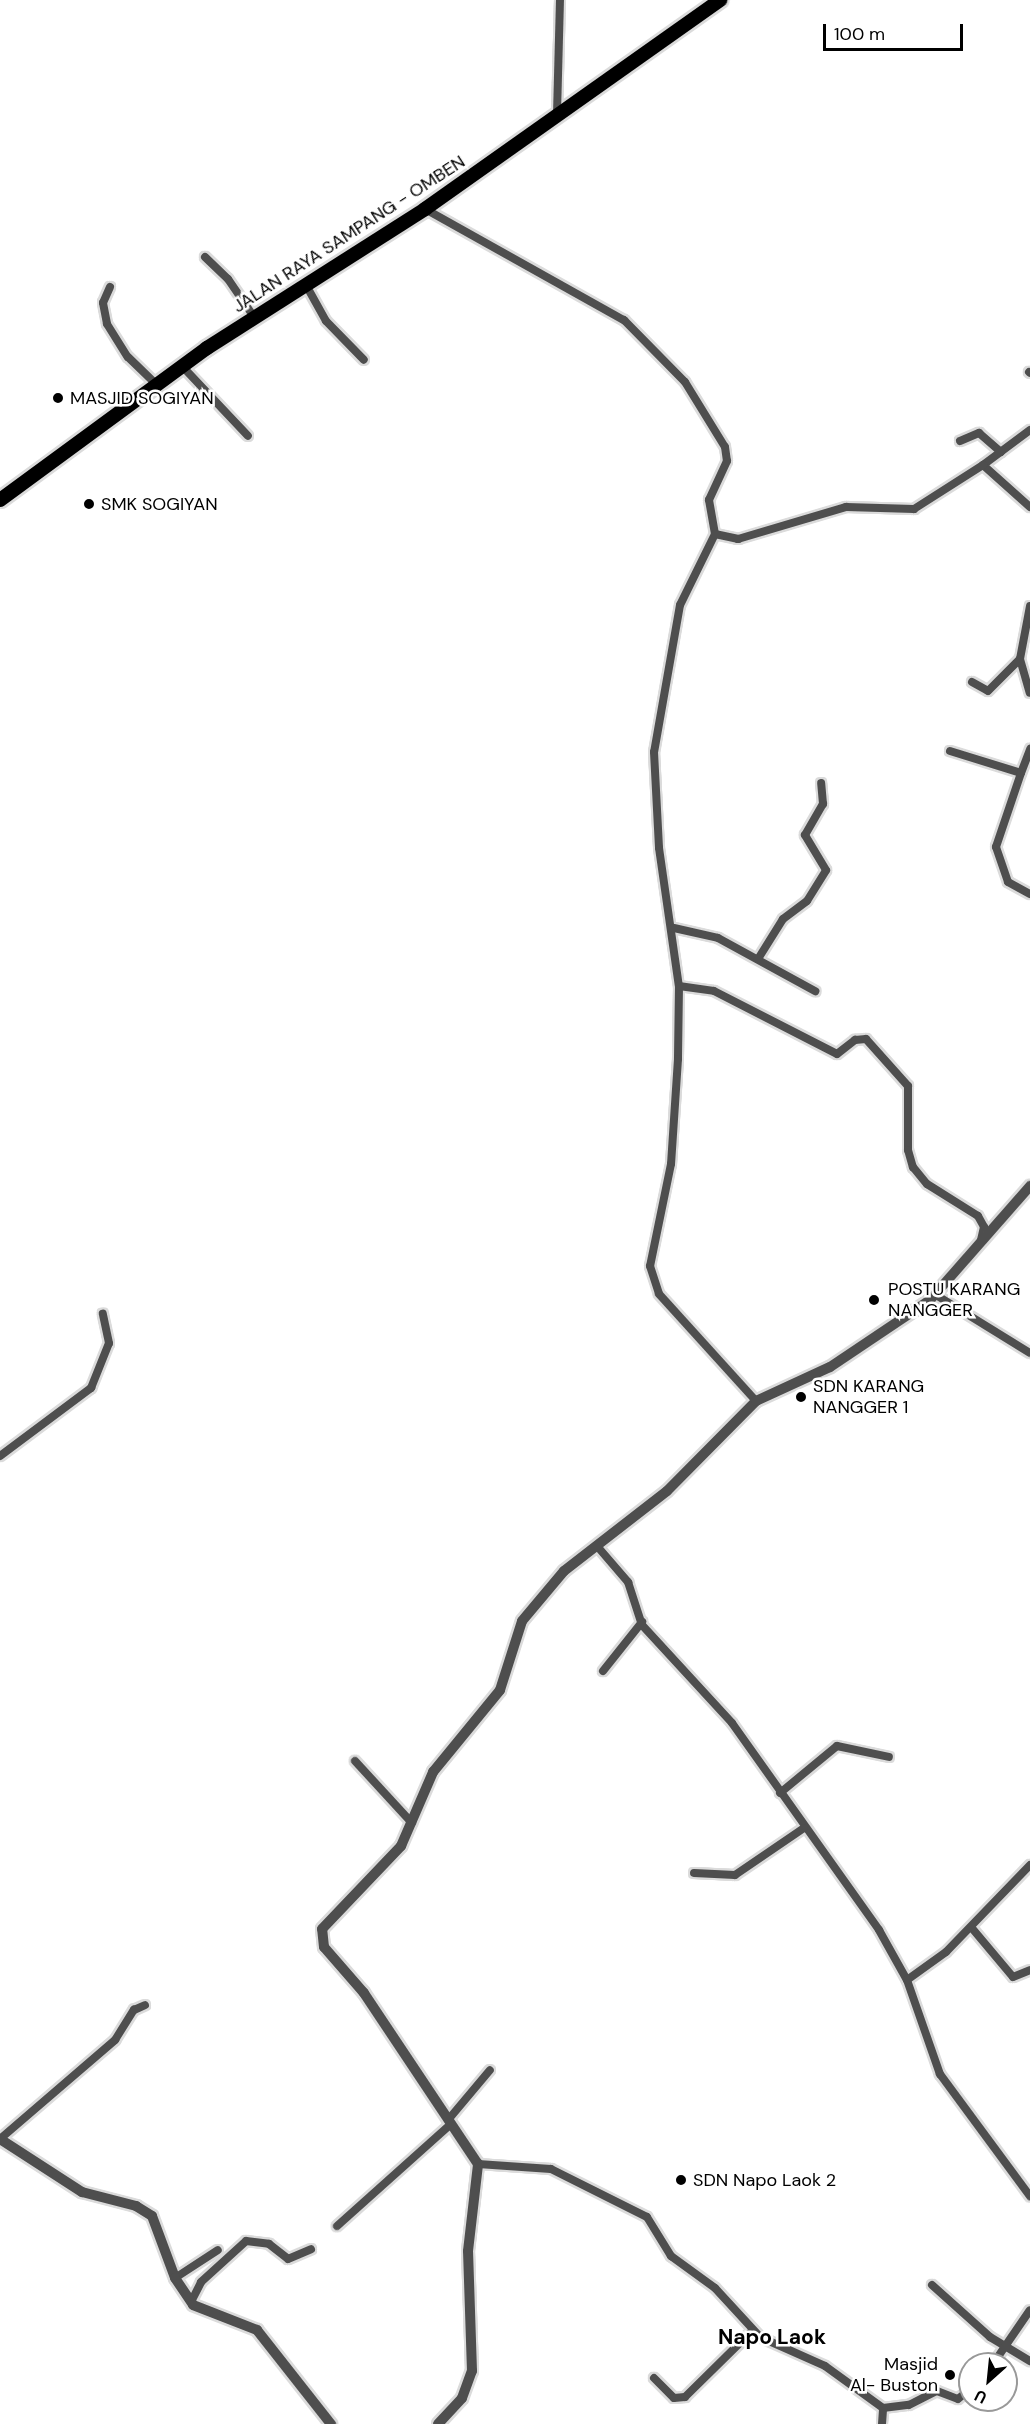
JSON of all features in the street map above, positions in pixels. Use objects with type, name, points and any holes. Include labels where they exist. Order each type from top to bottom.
[{"type":"main road","name":"JALAN RAYA SAMPANG - OMBEN","points":[[0,500],[156,384],[254,317],[425,209],[720,0]]},
{"type":"street","points":[[557,114],[560,0]]},
{"type":"street","points":[[425,209],[613,312],[685,382],[716,427],[727,456],[709,500],[715,534],[680,605],[654,753],[659,848],[674,928],[679,986],[671,1164],[651,1277],[666,1302],[756,1401]]},
{"type":"street","points":[[205,257],[228,279],[254,317]]},
{"type":"street","points":[[306,285],[326,321],[364,360]]},
{"type":"street","points":[[110,287],[103,303],[107,324],[128,357],[156,384]]},
{"type":"street","points":[[182,366],[248,436]]},
{"type":"street","points":[[715,534],[738,539],[846,507],[914,509],[983,465],[1030,430]]},
{"type":"street","points":[[960,441],[981,434],[1001,452]]},
{"type":"street","points":[[983,465],[1030,507]]},
{"type":"street","points":[[1030,606],[1020,659],[1030,693]]},
{"type":"street","points":[[972,682],[988,691],[1020,659]]},
{"type":"street","points":[[1030,749],[996,847],[1008,882],[1030,894]]},
{"type":"street","points":[[950,751],[1021,773]]},
{"type":"street","points":[[758,959],[783,919],[807,901],[826,870],[805,835],[823,804],[821,783]]},
{"type":"street","points":[[674,928],[718,938],[815,991]]},
{"type":"street","points":[[679,986],[714,991],[837,1054],[855,1040],[866,1039],[908,1086],[908,1150],[913,1167],[927,1184],[978,1216],[984,1227],[981,1240]]},
{"type":"street","points":[[438,2424],[462,2398],[472,2371],[468,2251],[478,2164],[321,1939],[333,1913],[394,1855],[412,1823],[433,1772],[500,1690],[529,1610],[564,1571],[667,1491],[756,1401],[830,1367],[936,1295],[981,1240],[1030,1186]]},
{"type":"street","points":[[936,1295],[1030,1353]]},
{"type":"street","points":[[0,1456],[91,1388],[109,1343],[103,1314]]},
{"type":"street","points":[[597,1546],[628,1582],[642,1623],[732,1723],[804,1828],[879,1930],[907,1980],[940,2074],[1030,2196]]},
{"type":"street","points":[[603,1671],[642,1623]]},
{"type":"street","points":[[780,1793],[837,1746],[889,1756]]},
{"type":"street","points":[[356,1761],[412,1823]]},
{"type":"street","points":[[694,1873],[735,1875],[804,1828]]},
{"type":"street","points":[[907,1980],[971,1927],[1030,1865]]},
{"type":"street","points":[[971,1927],[1013,1977],[1030,1970]]},
{"type":"street","points":[[145,2005],[134,2010],[115,2040],[0,2139],[82,2192],[147,2212],[157,2224],[175,2278],[191,2302],[257,2330],[331,2424]]},
{"type":"street","points":[[337,2226],[450,2122],[490,2070]]},
{"type":"street","points":[[478,2164],[550,2169],[646,2217],[671,2256],[715,2288],[753,2330],[778,2348],[825,2366],[883,2408],[909,2405],[937,2391],[958,2399]]},
{"type":"street","points":[[191,2302],[201,2282],[246,2241],[269,2244],[288,2259],[311,2249]]},
{"type":"street","points":[[175,2278],[218,2250]]},
{"type":"street","points":[[932,2285],[1008,2348],[1030,2361]]},
{"type":"street","points":[[1004,2352],[1030,2310]]},
{"type":"street","points":[[654,2378],[674,2398],[685,2397],[753,2330]]},
{"type":"street","points":[[882,2424],[883,2408]]},
{"type":"place","name":"MASJID SOGIYAN","points":[[58,398]]},
{"type":"place","name":"SMK SOGIYAN","points":[[89,504]]},
{"type":"place","name":"POSTU KARANG NANGGER","points":[[874,1300]]},
{"type":"place","name":"SDN KARANG NANGGER 1","points":[[801,1397]]},
{"type":"place","name":"SDN Napo Laok 2","points":[[681,2180]]},
{"type":"place","name":"Masjid Al- Buston","points":[[950,2375]]},
{"type":"district","name":"Napo Laok","points":[[772,2337]]}]
